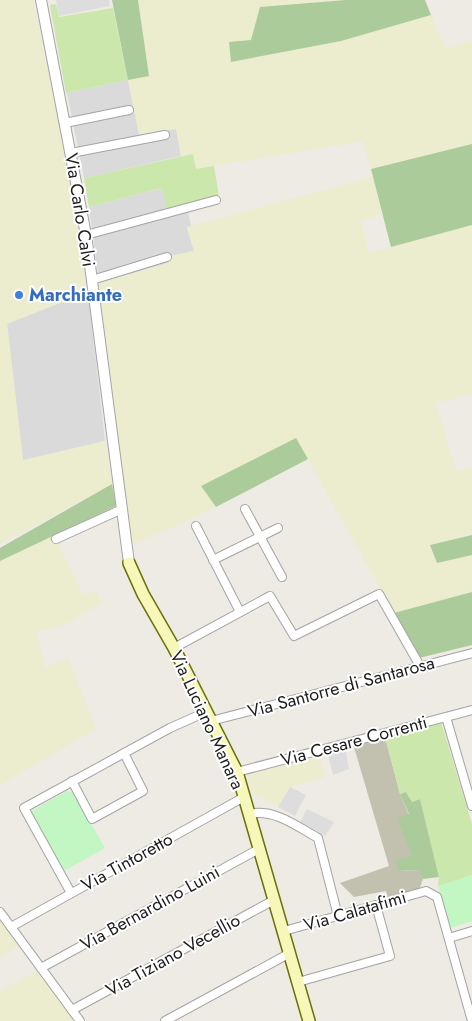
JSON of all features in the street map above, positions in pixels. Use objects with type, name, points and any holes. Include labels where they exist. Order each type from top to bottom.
[{"type":"main road","name":"Via Luciano Manara","points":[[129,563],[143,594],[174,648],[236,772],[309,1021]]},
{"type":"street","name":"Via Carlo Calvi","points":[[43,0],[86,235],[120,510]]},
{"type":"street","points":[[65,123],[129,110]]},
{"type":"street","points":[[71,153],[165,134]]},
{"type":"street","points":[[86,235],[216,200]]},
{"type":"street","points":[[92,280],[167,258]]},
{"type":"street","points":[[245,509],[282,577]]},
{"type":"street","points":[[56,540],[120,510]]},
{"type":"street","name":"Via Luciano Manara","points":[[120,510],[129,563]]},
{"type":"street","points":[[196,526],[240,612]]},
{"type":"street","points":[[213,560],[278,528]]},
{"type":"street","points":[[174,648],[270,596],[294,636],[379,594],[420,666]]},
{"type":"street","name":"Via Santorre di Santarosa","points":[[71,893],[24,808],[124,753],[208,716],[472,653]]},
{"type":"street","name":"Via Cesare Correnti","points":[[236,772],[472,710]]},
{"type":"street","points":[[446,717],[472,806]]},
{"type":"street","points":[[72,781],[92,818],[143,791],[124,753]]},
{"type":"street","name":"Via Tintoretto","points":[[11,927],[244,797]]},
{"type":"street","points":[[249,814],[257,812],[273,814],[318,838],[338,916]]},
{"type":"street","name":"Via Bernardino Luini","points":[[41,968],[259,849]]},
{"type":"street","name":"Via Calatafimi","points":[[284,931],[426,891],[437,897],[449,938]]},
{"type":"street","name":"Via Tiziano Vecellio","points":[[72,1010],[274,900]]},
{"type":"street","points":[[298,982],[390,956],[376,905]]},
{"type":"street","points":[[0,912],[80,1021]]},
{"type":"street","points":[[472,931],[449,938],[472,1021]]},
{"type":"street","points":[[165,1021],[290,953]]},
{"type":"shaded area","points":[[0,0],[33,0],[68,166],[88,292],[7,324],[23,460],[105,441],[112,484],[0,544]]},
{"type":"shaded area","points":[[56,0],[109,0],[110,6],[59,16]]},
{"type":"shaded area","points":[[138,0],[346,0],[260,7],[251,40],[231,62],[341,41],[431,15],[446,49],[472,40],[472,144],[371,169],[363,141],[196,169],[193,154],[181,156],[176,129],[139,135],[128,80],[149,76]]},
{"type":"shaded area","points":[[128,80],[139,134],[176,129],[181,156],[84,178],[67,93]]},
{"type":"shaded area","points":[[373,177],[381,214],[361,222],[369,253],[472,225],[472,394],[436,403],[456,471],[472,468],[472,534],[429,545],[437,563],[472,555],[472,592],[394,613],[296,438],[202,486],[216,507],[133,545],[124,491],[99,283],[168,263],[166,257],[194,251],[187,227]]},
{"type":"shaded area","points":[[163,188],[187,206],[191,226],[187,228],[194,251],[166,257],[168,263],[99,283],[89,207]]},
{"type":"shaded area","points":[[88,292],[105,441],[23,461],[7,323]]},
{"type":"shaded area","points":[[54,535],[84,595],[96,590],[102,604],[60,627],[36,631],[45,668],[68,658],[96,729],[0,785],[0,561]]},
{"type":"shaded area","points":[[385,737],[400,794],[409,815],[412,855],[399,871],[420,870],[423,879],[419,890],[388,898],[386,891],[354,897],[340,883],[389,866],[354,747]]},
{"type":"shaded area","points":[[345,748],[349,769],[333,775],[328,754]]},
{"type":"shaded area","points":[[320,757],[325,777],[290,787],[278,807],[252,793],[248,775]]},
{"type":"shaded area","points":[[290,787],[306,795],[295,816],[278,807]]},
{"type":"shaded area","points":[[307,809],[334,822],[325,836],[300,822]]},
{"type":"shaded area","points":[[0,916],[21,945],[0,957]]},
{"type":"shaded area","points":[[39,970],[77,1021],[0,1021],[0,991]]},
{"type":"green space","points":[[112,0],[138,0],[149,76],[128,80]]},
{"type":"green space","points":[[346,0],[425,0],[431,15],[341,41],[231,62],[229,42],[251,40],[260,7]]},
{"type":"green space","points":[[56,4],[59,17],[113,8],[128,80],[66,93],[50,5]]},
{"type":"green space","points":[[472,144],[472,225],[391,247],[371,169]]},
{"type":"green space","points":[[193,154],[196,169],[214,166],[219,197],[167,211],[162,188],[89,207],[84,178]]},
{"type":"green space","points":[[296,438],[308,459],[216,507],[201,486]]},
{"type":"green space","points":[[112,484],[116,506],[0,561],[0,548]]},
{"type":"green space","points":[[472,535],[472,555],[437,563],[430,545]]},
{"type":"green space","points":[[472,592],[472,645],[419,658],[394,613]]},
{"type":"green space","points":[[441,722],[472,824],[472,875],[438,886],[439,877],[420,799],[412,802],[406,792],[400,794],[385,737]]},
{"type":"green space","points":[[67,791],[73,792],[105,848],[62,872],[30,812]]},
{"type":"green space","points":[[406,792],[412,802],[420,799],[439,877],[423,879],[419,870],[398,871],[396,860],[412,855],[397,818],[409,814],[400,794]]},
{"type":"green space","points":[[472,875],[472,921],[450,928],[438,886]]},
{"type":"place","name":"Marchiante","points":[[19,295]]}]
